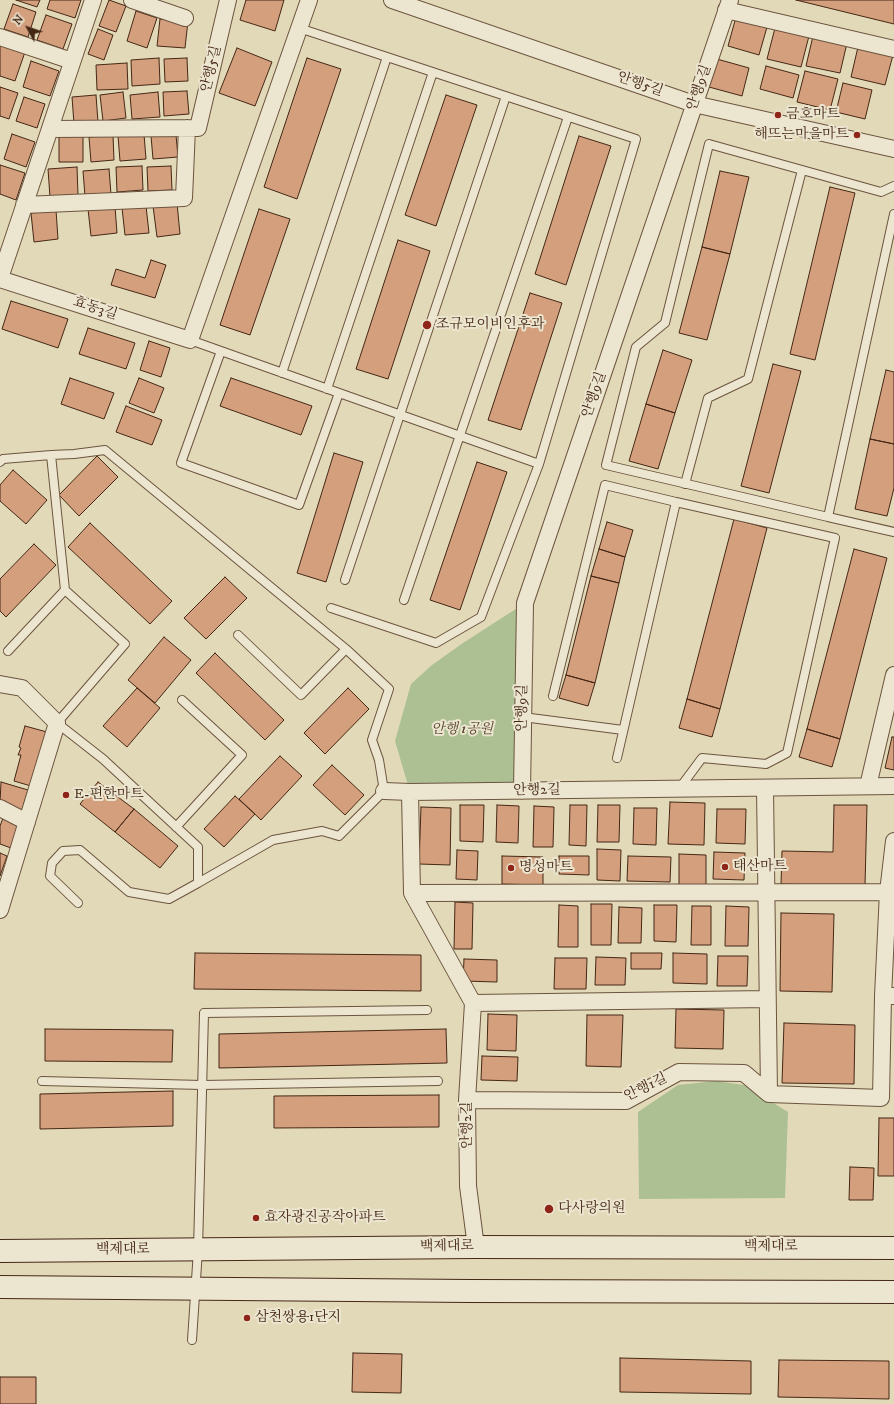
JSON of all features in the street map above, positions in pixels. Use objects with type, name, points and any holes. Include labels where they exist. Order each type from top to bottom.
[{"type":"street","points":[[0,37],[72,61],[93,0]]},
{"type":"street","points":[[132,0],[185,18]]},
{"type":"street","name":"안행5길","points":[[187,128],[198,128],[228,0]]},
{"type":"street","points":[[190,340],[308,0]]},
{"type":"street","name":"안행5길","points":[[392,0],[694,104],[894,149]]},
{"type":"street","name":"안행9길","points":[[522,791],[525,603],[728,5],[894,49]]},
{"type":"street","name":"효동3길","points":[[72,61],[0,278],[190,340]]},
{"type":"street","points":[[24,205],[184,198],[187,128],[50,129]]},
{"type":"street","points":[[868,786],[894,675]]},
{"type":"street","points":[[0,684],[22,688],[58,723],[0,910]]},
{"type":"street","name":"안행2길","points":[[384,791],[522,791],[894,786]]},
{"type":"street","points":[[765,788],[768,1094],[881,1098],[888,996],[888,892],[894,841]]},
{"type":"street","points":[[410,792],[412,893],[472,1002],[767,999]]},
{"type":"street","points":[[0,808],[27,822]]},
{"type":"street","points":[[412,893],[888,892]]},
{"type":"street","name":"안행2길","points":[[472,1002],[467,1100],[468,1186],[476,1246]]},
{"type":"street","name":"안행1길","points":[[467,1100],[626,1101],[679,1072],[744,1073],[768,1094]]},
{"type":"street","name":"백제대로","points":[[0,1251],[476,1246],[894,1248]]},
{"type":"street","points":[[0,1287],[470,1291],[894,1292]]},
{"type":"lane","points":[[299,28],[636,139],[539,464],[481,617],[436,643],[331,608]]},
{"type":"lane","points":[[282,373],[387,57]]},
{"type":"lane","points":[[327,389],[433,72]]},
{"type":"lane","points":[[345,580],[506,96]]},
{"type":"lane","points":[[404,600],[568,117]]},
{"type":"lane","points":[[894,186],[881,192],[709,144],[665,323],[636,347],[606,465],[828,518],[894,532]]},
{"type":"lane","points":[[685,484],[708,398],[748,379],[802,170]]},
{"type":"lane","points":[[828,518],[894,214]]},
{"type":"lane","points":[[190,340],[539,464]]},
{"type":"lane","points":[[221,351],[181,463],[284,500],[299,505],[339,393]]},
{"type":"lane","points":[[0,462],[3,459],[105,450],[346,649],[389,689],[372,740],[379,760],[384,791],[340,836],[322,831],[273,840],[169,899],[130,892],[80,850],[63,851],[52,863],[50,876],[78,903]]},
{"type":"lane","points":[[51,455],[65,590],[125,644],[58,723],[103,760],[198,847],[198,883]]},
{"type":"lane","points":[[553,696],[605,485],[835,538],[787,753],[766,764],[702,758],[679,789]]},
{"type":"lane","points":[[616,758],[676,502]]},
{"type":"lane","points":[[8,651],[65,590]]},
{"type":"lane","points":[[238,635],[301,695],[346,649]]},
{"type":"lane","points":[[176,827],[242,755],[182,700]]},
{"type":"lane","points":[[523,717],[623,730]]},
{"type":"lane","points":[[192,1340],[198,1250],[204,1013],[427,1010]]},
{"type":"lane","points":[[42,1081],[202,1085],[438,1081]]},
{"type":"green space","name":"안행 1공원","points":[[525,603],[522,791],[410,792],[395,741],[411,684],[432,665]]},
{"type":"green space","points":[[716,1081],[744,1085],[788,1112],[785,1198],[639,1199],[638,1112],[678,1085]]},
{"type":"building","points":[[16,0],[40,0],[37,7]]},
{"type":"building","points":[[50,0],[81,0],[75,18],[47,9]]},
{"type":"building","points":[[109,0],[126,6],[116,32],[99,26]]},
{"type":"building","points":[[246,0],[284,0],[275,31],[240,20]]},
{"type":"building","points":[[796,0],[894,0],[894,24]]},
{"type":"building","points":[[13,4],[36,12],[28,37],[4,29]]},
{"type":"building","points":[[136,11],[157,18],[147,48],[127,41]]},
{"type":"building","points":[[46,15],[72,24],[63,49],[37,40]]},
{"type":"building","points":[[736,17],[767,27],[759,55],[728,46]]},
{"type":"building","points":[[160,19],[188,21],[185,48],[157,46]]},
{"type":"building","points":[[775,28],[809,36],[801,67],[767,59]]},
{"type":"building","points":[[98,29],[113,35],[104,60],[88,54]]},
{"type":"building","points":[[813,36],[847,43],[840,73],[806,66]]},
{"type":"building","points":[[0,44],[25,52],[15,81],[0,76]]},
{"type":"building","points":[[858,47],[893,55],[885,85],[851,77]]},
{"type":"building","points":[[237,48],[272,62],[255,106],[219,93]]},
{"type":"building","points":[[159,58],[160,84],[132,86],[131,60]]},
{"type":"building","points":[[187,58],[188,81],[165,82],[164,59]]},
{"type":"building","points":[[307,58],[341,69],[297,199],[264,187]]},
{"type":"building","points":[[717,59],[749,68],[742,96],[709,87]]},
{"type":"building","points":[[31,61],[59,71],[50,96],[23,87]]},
{"type":"building","points":[[127,63],[128,89],[97,90],[96,65]]},
{"type":"building","points":[[766,66],[799,75],[793,98],[760,89]]},
{"type":"building","points":[[805,71],[838,79],[830,110],[797,102]]},
{"type":"building","points":[[843,83],[872,90],[865,119],[836,112]]},
{"type":"building","points":[[0,87],[18,93],[9,119],[0,116]]},
{"type":"building","points":[[187,91],[189,114],[164,116],[163,92]]},
{"type":"building","points":[[123,92],[126,118],[103,121],[100,95]]},
{"type":"building","points":[[158,92],[160,117],[132,119],[130,95]]},
{"type":"building","points":[[96,95],[98,122],[74,124],[72,97]]},
{"type":"building","points":[[446,95],[477,105],[436,226],[405,215]]},
{"type":"building","points":[[24,97],[45,104],[37,128],[16,121]]},
{"type":"building","points":[[12,134],[35,142],[26,167],[4,159]]},
{"type":"building","points":[[144,134],[146,159],[120,161],[118,136]]},
{"type":"building","points":[[113,135],[114,160],[91,162],[89,137]]},
{"type":"building","points":[[176,135],[178,157],[153,159],[151,136]]},
{"type":"building","points":[[59,136],[83,136],[83,162],[59,162]]},
{"type":"building","points":[[579,136],[611,146],[566,285],[535,274]]},
{"type":"building","points":[[0,165],[25,173],[16,200],[0,194]]},
{"type":"building","points":[[142,166],[143,190],[117,192],[116,167]]},
{"type":"building","points":[[171,166],[172,190],[148,191],[147,167]]},
{"type":"building","points":[[77,167],[78,195],[50,197],[48,169]]},
{"type":"building","points":[[109,169],[111,194],[85,196],[83,171]]},
{"type":"building","points":[[720,171],[749,177],[730,254],[702,247]]},
{"type":"building","points":[[830,187],[855,193],[815,360],[790,354]]},
{"type":"building","points":[[177,203],[180,234],[157,237],[153,206]]},
{"type":"building","points":[[146,206],[149,233],[125,235],[122,208]]},
{"type":"building","points":[[115,207],[117,233],[91,236],[88,209]]},
{"type":"building","points":[[259,209],[290,219],[250,335],[220,325]]},
{"type":"building","points":[[56,210],[58,239],[34,242],[31,213]]},
{"type":"building","points":[[398,240],[430,251],[388,379],[356,369]]},
{"type":"building","points":[[702,247],[730,254],[707,340],[679,333]]},
{"type":"building","points":[[151,260],[166,265],[155,298],[111,285],[116,269],[145,278]]},
{"type":"building","points":[[530,293],[562,303],[521,430],[488,420]]},
{"type":"building","points":[[11,301],[68,319],[58,348],[2,329]]},
{"type":"building","points":[[88,328],[135,343],[126,369],[79,354]]},
{"type":"building","points":[[149,341],[170,348],[161,377],[140,370]]},
{"type":"building","points":[[663,350],[692,360],[675,413],[646,404]]},
{"type":"building","points":[[773,364],[801,371],[769,493],[741,486]]},
{"type":"building","points":[[886,370],[894,372],[894,444],[870,439]]},
{"type":"building","points":[[70,378],[114,393],[104,419],[61,404]]},
{"type":"building","points":[[139,378],[164,388],[154,413],[129,403]]},
{"type":"building","points":[[231,378],[312,406],[301,435],[220,406]]},
{"type":"building","points":[[646,404],[675,413],[658,469],[629,461]]},
{"type":"building","points":[[126,406],[162,420],[152,445],[116,432]]},
{"type":"building","points":[[870,439],[894,444],[894,488],[887,516],[855,509]]},
{"type":"building","points":[[334,453],[363,462],[326,582],[297,573]]},
{"type":"building","points":[[97,456],[118,477],[79,516],[59,495]]},
{"type":"building","points":[[477,462],[507,472],[460,610],[430,600]]},
{"type":"building","points":[[13,470],[47,500],[26,524],[0,501],[0,485]]},
{"type":"building","points":[[734,519],[767,528],[720,709],[687,699]]},
{"type":"building","points":[[607,522],[633,530],[625,557],[599,549]]},
{"type":"building","points":[[90,523],[172,601],[150,624],[68,547]]},
{"type":"building","points":[[34,544],[56,565],[6,617],[0,611],[0,579]]},
{"type":"building","points":[[599,549],[625,557],[619,583],[591,576]]},
{"type":"building","points":[[854,549],[887,558],[840,739],[807,729]]},
{"type":"building","points":[[591,576],[619,583],[595,683],[566,675]]},
{"type":"building","points":[[225,577],[247,598],[206,639],[184,618]]},
{"type":"building","points":[[164,637],[191,660],[155,703],[128,680]]},
{"type":"building","points":[[215,653],[284,720],[265,740],[196,673]]},
{"type":"building","points":[[566,675],[595,683],[588,706],[559,698]]},
{"type":"building","points":[[137,688],[160,708],[127,747],[103,726]]},
{"type":"building","points":[[348,688],[369,709],[325,754],[304,733]]},
{"type":"building","points":[[687,699],[720,709],[712,737],[679,728]]},
{"type":"building","points":[[25,726],[47,732],[31,786],[14,781],[21,755],[18,755],[21,748],[19,747]]},
{"type":"building","points":[[807,729],[840,739],[832,767],[799,757]]},
{"type":"building","points":[[892,737],[894,737],[894,770],[885,768]]},
{"type":"building","points":[[280,756],[302,776],[261,820],[239,799]]},
{"type":"building","points":[[332,765],[364,795],[345,815],[313,785]]},
{"type":"building","points":[[1,782],[28,790],[22,810],[0,803]]},
{"type":"building","points":[[98,782],[134,809],[115,832],[80,804]]},
{"type":"building","points":[[235,796],[255,814],[224,847],[204,829]]},
{"type":"building","points":[[670,802],[705,803],[704,845],[668,844]]},
{"type":"building","points":[[460,805],[484,805],[483,842],[460,841]]},
{"type":"building","points":[[497,805],[519,806],[518,843],[496,842]]},
{"type":"building","points":[[570,805],[587,805],[586,846],[569,845]]},
{"type":"building","points":[[598,805],[620,805],[619,842],[597,842]]},
{"type":"building","points":[[834,805],[867,805],[865,886],[781,884],[782,851],[833,852]]},
{"type":"building","points":[[534,806],[554,807],[553,847],[533,847]]},
{"type":"building","points":[[421,807],[451,808],[450,865],[419,864]]},
{"type":"building","points":[[634,808],[657,808],[656,845],[633,844]]},
{"type":"building","points":[[134,809],[178,846],[160,868],[115,832]]},
{"type":"building","points":[[717,809],[746,809],[745,844],[716,843]]},
{"type":"building","points":[[3,818],[20,823],[11,848],[0,844],[0,826]]},
{"type":"building","points":[[597,849],[621,850],[620,881],[597,880]]},
{"type":"building","points":[[457,850],[478,851],[477,880],[456,879]]},
{"type":"building","points":[[714,852],[745,853],[744,880],[713,879]]},
{"type":"building","points":[[0,853],[7,856],[0,876]]},
{"type":"building","points":[[679,854],[706,855],[706,885],[679,885]]},
{"type":"building","points":[[502,856],[543,857],[543,885],[502,884]]},
{"type":"building","points":[[559,856],[589,856],[589,875],[559,874]]},
{"type":"building","points":[[628,856],[671,857],[670,882],[627,881]]},
{"type":"building","points":[[455,902],[473,903],[472,949],[454,949]]},
{"type":"building","points":[[591,904],[612,904],[611,945],[591,945]]},
{"type":"building","points":[[559,905],[578,906],[578,947],[558,947]]},
{"type":"building","points":[[654,905],[677,905],[676,942],[654,941]]},
{"type":"building","points":[[692,906],[711,906],[711,945],[691,945]]},
{"type":"building","points":[[726,906],[749,907],[748,946],[725,946]]},
{"type":"building","points":[[619,907],[642,908],[641,943],[618,943]]},
{"type":"building","points":[[781,913],[834,914],[832,992],[780,991]]},
{"type":"building","points":[[195,953],[421,955],[421,991],[194,989]]},
{"type":"building","points":[[631,953],[662,953],[661,969],[631,969]]},
{"type":"building","points":[[673,953],[707,954],[707,984],[673,983]]},
{"type":"building","points":[[718,956],[748,956],[747,986],[717,986]]},
{"type":"building","points":[[596,957],[626,958],[625,985],[595,985]]},
{"type":"building","points":[[555,958],[587,958],[586,989],[554,989]]},
{"type":"building","points":[[464,959],[497,960],[497,982],[463,981]]},
{"type":"building","points":[[676,1009],[724,1010],[723,1049],[675,1048]]},
{"type":"building","points":[[488,1014],[517,1015],[516,1051],[487,1050]]},
{"type":"building","points":[[587,1015],[623,1015],[621,1067],[586,1066]]},
{"type":"building","points":[[784,1023],[855,1025],[854,1084],[782,1083]]},
{"type":"building","points":[[45,1029],[173,1030],[172,1062],[45,1061]]},
{"type":"building","points":[[446,1029],[447,1063],[219,1068],[219,1034]]},
{"type":"building","points":[[482,1056],[518,1057],[517,1081],[481,1080]]},
{"type":"building","points":[[173,1091],[173,1126],[40,1129],[40,1094]]},
{"type":"building","points":[[439,1095],[439,1127],[274,1128],[274,1096]]},
{"type":"building","points":[[879,1118],[894,1118],[894,1176],[878,1176]]},
{"type":"building","points":[[850,1167],[874,1168],[873,1200],[849,1200]]},
{"type":"building","points":[[353,1353],[402,1354],[401,1393],[352,1392]]},
{"type":"building","points":[[620,1358],[751,1361],[751,1394],[620,1392]]},
{"type":"building","points":[[779,1360],[889,1361],[889,1399],[778,1397]]},
{"type":"building","points":[[0,1377],[36,1377],[36,1404],[0,1404]]},
{"type":"place","name":"금호마트","points":[[778,115]]},
{"type":"place","name":"해뜨는마을마트","points":[[857,135]]},
{"type":"place","name":"조규모이비인후과","points":[[427,325]]},
{"type":"place","name":"E-편한마트","points":[[66,795]]},
{"type":"place","name":"태산마트","points":[[725,867]]},
{"type":"place","name":"명성마트","points":[[511,868]]},
{"type":"place","name":"다사랑의원","points":[[549,1209]]},
{"type":"place","name":"효자광진공작아파트","points":[[256,1218]]},
{"type":"place","name":"삼천쌍용1단지","points":[[247,1318]]}]
